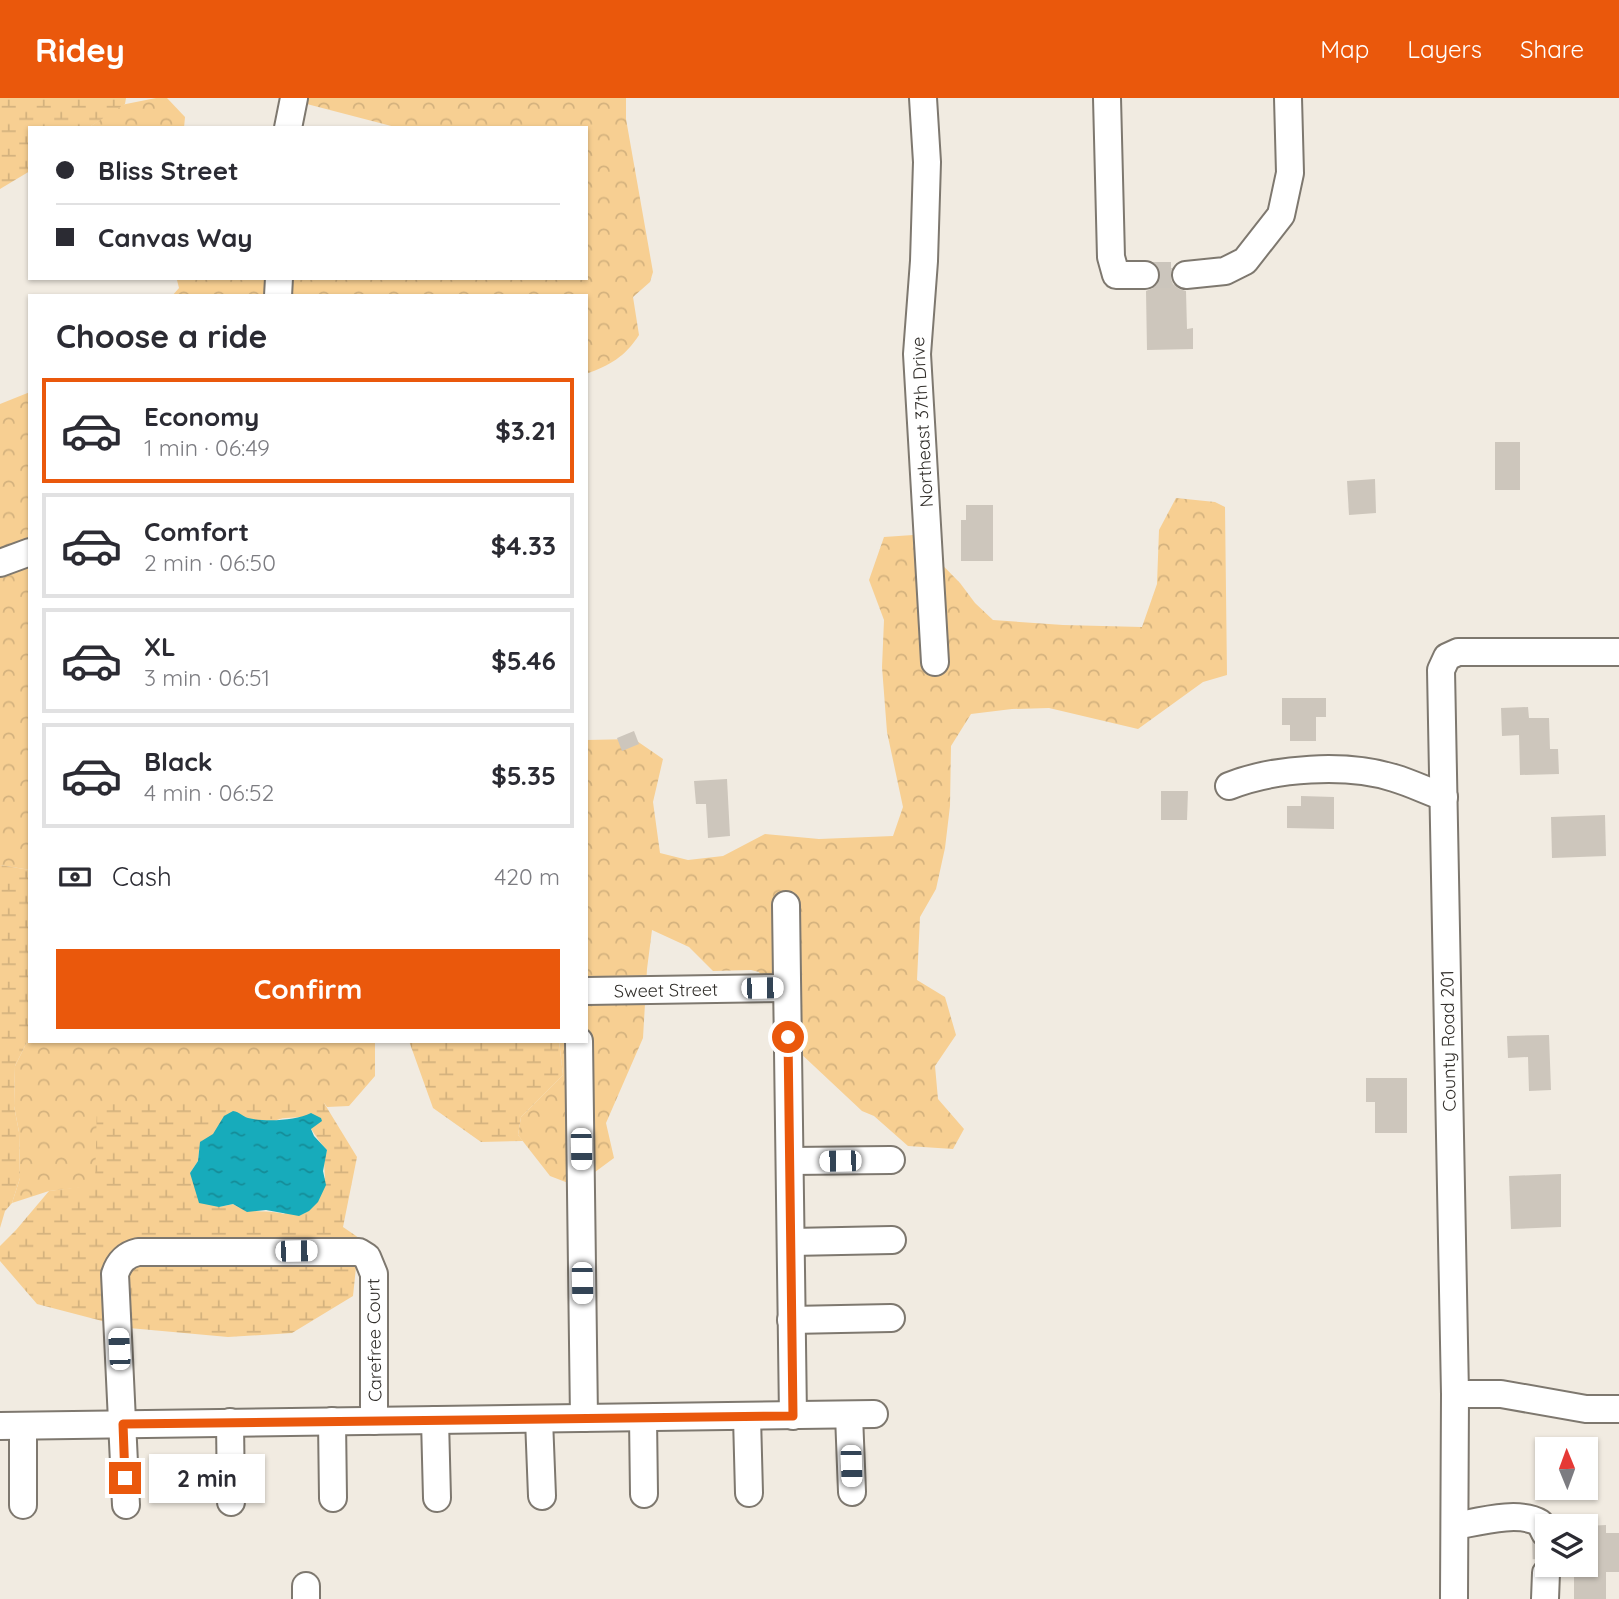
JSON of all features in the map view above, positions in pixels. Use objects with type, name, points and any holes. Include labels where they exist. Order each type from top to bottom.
[{"type":"street","points":[[288,126],[294,98]]},
{"type":"street","name":"Northeast 37th Drive","points":[[923,98],[927,162],[924,261],[917,354],[935,662]]},
{"type":"street","points":[[1107,98],[1111,257],[1116,275],[1145,275]]},
{"type":"street","points":[[1186,275],[1225,271],[1245,261],[1281,215],[1290,173],[1288,98]]},
{"type":"street","points":[[0,563],[28,553]]},
{"type":"street","name":"County Road 201","points":[[1454,1599],[1455,1394],[1441,670],[1447,657],[1458,652],[1619,652]]},
{"type":"street","points":[[1229,786],[1251,777],[1277,774],[1316,770],[1362,771],[1393,778],[1444,797]]},
{"type":"street","points":[[786,905],[793,1416]]},
{"type":"street","name":"Sweet Street","points":[[588,991],[787,988]]},
{"type":"street","points":[[579,1043],[584,1418]]},
{"type":"street","points":[[790,1161],[891,1160]]},
{"type":"street","points":[[791,1242],[891,1240]]},
{"type":"street","name":"Carefree Court","points":[[123,1424],[115,1274],[123,1259],[138,1252],[359,1251],[367,1257],[374,1274],[374,1421]]},
{"type":"street","points":[[792,1320],[891,1318]]},
{"type":"street","points":[[1455,1394],[1501,1394],[1586,1409],[1619,1409]]},
{"type":"street","points":[[23,1505],[12,1426],[862,1414],[852,1492]]},
{"type":"street","points":[[747,1417],[749,1493]]},
{"type":"street","points":[[643,1418],[644,1494]]},
{"type":"street","points":[[435,1419],[437,1498]]},
{"type":"street","points":[[540,1419],[542,1496]]},
{"type":"street","points":[[332,1421],[333,1498]]},
{"type":"street","points":[[230,1422],[231,1502]]},
{"type":"street","points":[[123,1424],[126,1505]]},
{"type":"street","points":[[1455,1526],[1502,1518],[1524,1518],[1535,1521]]},
{"type":"green space","points":[[0,98],[126,98],[125,104],[91,126],[28,126],[28,172],[0,189]]},
{"type":"green space","points":[[167,98],[185,117],[184,126],[91,126],[121,105]]},
{"type":"green space","points":[[298,98],[626,98],[626,119],[653,272],[650,282],[633,297],[639,335],[634,343],[616,359],[588,373],[588,294],[174,294],[179,288],[177,280],[588,280],[588,126],[391,126],[303,103]]},
{"type":"green space","points":[[28,393],[28,870],[0,865],[0,404]]},
{"type":"green space","points":[[1176,498],[1215,502],[1225,507],[1227,675],[1203,682],[1138,729],[1049,708],[1012,709],[971,714],[951,746],[950,806],[945,848],[936,889],[920,917],[917,980],[945,997],[956,1035],[935,1066],[938,1099],[964,1129],[953,1149],[908,1146],[874,1116],[862,1111],[798,1051],[781,1011],[759,972],[713,971],[689,947],[652,930],[643,1038],[606,1123],[614,1158],[576,1186],[550,1176],[518,1135],[521,1117],[563,1075],[559,1043],[588,1043],[588,740],[634,739],[663,759],[653,802],[660,853],[688,860],[723,856],[765,834],[819,839],[893,836],[903,807],[887,732],[882,667],[884,620],[869,580],[884,537],[913,535],[993,620],[1142,627],[1157,584],[1159,530]]},
{"type":"green space","points":[[0,865],[28,870],[28,1040],[15,1066],[14,1106],[19,1132],[20,1178],[0,1228]]},
{"type":"green space","points":[[28,1040],[28,1043],[375,1043],[375,1076],[349,1106],[327,1107],[324,1103],[95,1186],[49,1191],[12,1203],[20,1178],[19,1132],[14,1106],[15,1066]]},
{"type":"green space","points":[[410,1043],[559,1043],[563,1075],[521,1117],[518,1135],[523,1141],[481,1142],[433,1108]]},
{"type":"green space","points":[[324,1103],[357,1157],[343,1227],[359,1238],[353,1296],[292,1333],[228,1337],[129,1328],[37,1304],[0,1261],[0,1246],[49,1191],[95,1185],[97,1104]],"holes":[[[233,1111],[267,1119],[303,1117],[327,1150],[324,1162],[325,1178],[284,1214],[245,1210],[233,1204],[219,1207],[190,1173],[198,1161],[200,1142],[213,1134],[224,1116]]]},
{"type":"water","points":[[233,1111],[248,1118],[263,1120],[289,1119],[311,1113],[321,1118],[322,1121],[311,1129],[327,1150],[323,1171],[326,1185],[318,1202],[309,1211],[299,1216],[266,1210],[247,1212],[233,1204],[219,1207],[199,1203],[190,1173],[198,1161],[200,1142],[213,1134],[224,1116]]},
{"type":"building","points":[[1172,268],[1170,276],[1173,284],[1186,291],[1187,329],[1193,328],[1193,349],[1147,350],[1146,291],[1158,283],[1161,276],[1159,269]]},
{"type":"building","points":[[1495,442],[1520,442],[1520,490],[1495,490]]},
{"type":"building","points":[[1375,479],[1376,513],[1349,515],[1347,481]]},
{"type":"building","points":[[966,505],[993,505],[993,561],[961,561],[961,520],[966,520]]},
{"type":"building","points":[[1282,698],[1326,698],[1326,717],[1316,717],[1316,741],[1290,741],[1290,725],[1282,725]]},
{"type":"building","points":[[1528,707],[1529,718],[1549,718],[1550,749],[1558,749],[1559,774],[1520,775],[1519,735],[1502,736],[1501,708]]},
{"type":"building","points":[[634,731],[639,744],[622,751],[617,738]]},
{"type":"building","points":[[727,779],[730,836],[708,838],[706,804],[696,804],[694,781]]},
{"type":"building","points":[[1161,791],[1188,791],[1187,820],[1161,820]]},
{"type":"building","points":[[1301,796],[1334,797],[1334,829],[1287,828],[1287,806],[1301,806]]},
{"type":"building","points":[[1605,815],[1606,856],[1552,858],[1551,817]]},
{"type":"building","points":[[1549,1035],[1551,1090],[1529,1091],[1528,1057],[1508,1058],[1507,1036]]},
{"type":"building","points":[[1366,1078],[1407,1078],[1407,1133],[1375,1133],[1375,1102],[1366,1102]]},
{"type":"building","points":[[1561,1174],[1561,1227],[1511,1229],[1509,1176]]},
{"type":"building","points":[[1598,1525],[1606,1525],[1606,1533],[1619,1533],[1619,1572],[1606,1572],[1606,1599],[1574,1599],[1574,1577],[1598,1577]]},
{"type":"tunnel","points":[[1145,275],[1186,275]]},
{"type":"route","points":[[125,1478],[123,1424],[793,1416],[788,1037]]}]
